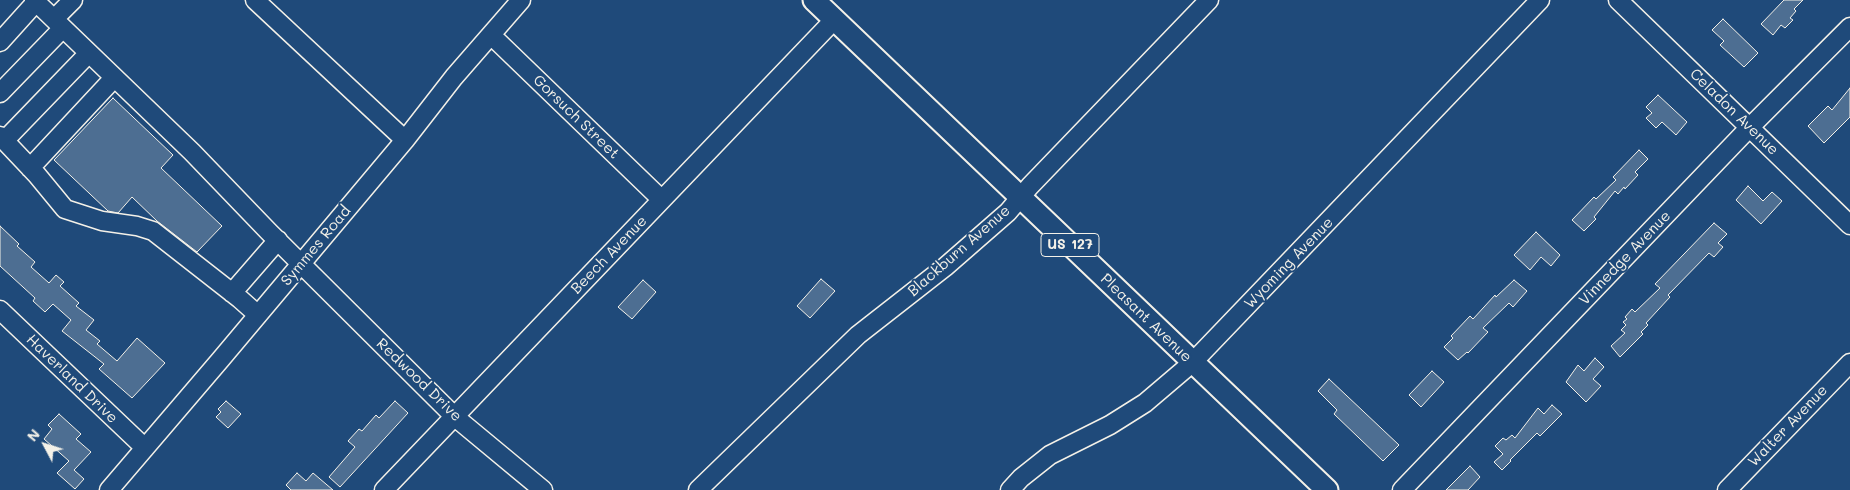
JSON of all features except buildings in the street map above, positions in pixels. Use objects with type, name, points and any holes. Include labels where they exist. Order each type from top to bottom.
[{"type":"main road","name":"Pleasant Avenue","points":[[814,0],[1327,490]]},
{"type":"street","points":[[0,93],[61,21],[74,0]]},
{"type":"street","points":[[255,0],[405,140]]},
{"type":"street","name":"Symmes Road","points":[[115,488],[145,448],[405,140],[454,77],[520,0]]},
{"type":"street","name":"Blackburn Avenue","points":[[698,490],[858,334],[945,266],[1008,212],[1020,197],[1209,0]]},
{"type":"street","name":"Wyoming Avenue","points":[[1010,490],[1021,478],[1050,455],[1110,425],[1144,403],[1192,362],[1540,0]]},
{"type":"street","name":"Celadon Avenue","points":[[1618,0],[1850,226]]},
{"type":"street","points":[[0,42],[36,1]]},
{"type":"street","name":"Redwood Drive","points":[[36,1],[61,21],[89,53],[192,152],[455,417],[543,490]]},
{"type":"street","name":"Beech Avenue","points":[[384,490],[834,20]]},
{"type":"street","name":"Vinnedge Avenue","points":[[1402,490],[1750,128],[1850,27]]},
{"type":"street","name":"Gorsuch Street","points":[[491,35],[661,200]]},
{"type":"street","points":[[89,53],[2,138],[65,209],[102,221],[136,226],[153,231],[232,292],[258,315]]},
{"type":"street","points":[[30,168],[114,78]]},
{"type":"street","points":[[232,292],[278,240]]},
{"type":"street","name":"Haverland Drive","points":[[0,310],[145,448]]},
{"type":"street","name":"Walter Avenue","points":[[1727,490],[1850,363]]}]
